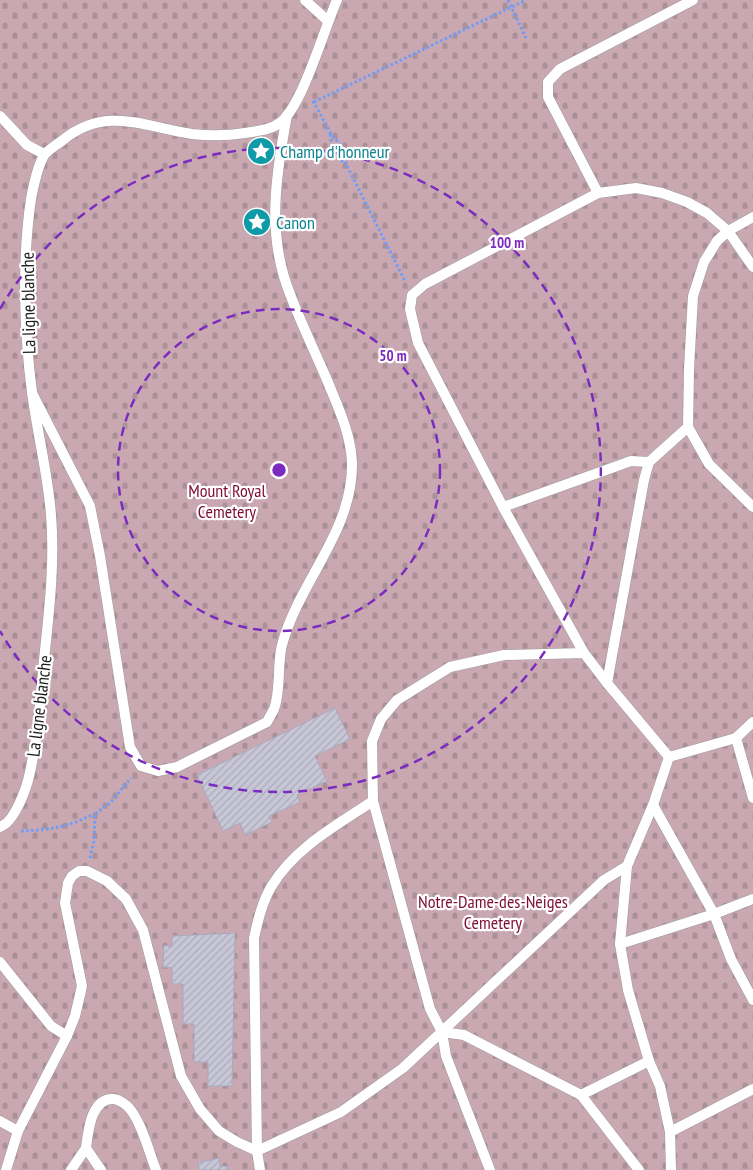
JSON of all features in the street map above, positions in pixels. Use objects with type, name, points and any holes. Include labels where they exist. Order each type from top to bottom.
[{"type":"lane","points":[[306,0],[328,20]]},
{"type":"lane","points":[[0,116],[27,145],[44,154],[78,130],[92,124],[112,120],[128,121],[190,134],[210,136],[231,135],[264,129],[280,122],[292,108],[336,0]]},
{"type":"lane","points":[[598,193],[548,97],[548,82],[560,69],[693,0]]},
{"type":"lane","points":[[32,392],[90,506],[100,556],[130,747],[141,766],[158,770],[177,767],[267,722],[275,707],[282,645],[309,581],[341,522],[350,495],[352,462],[347,431],[340,410],[289,292],[280,264],[275,237],[277,170],[287,115]]},
{"type":"lane","name":"La ligne blanche","points":[[3,826],[18,808],[30,774],[38,720],[51,593],[51,514],[27,347],[26,239],[32,196],[44,154]]},
{"type":"lane","points":[[669,757],[584,653],[503,507],[418,342],[410,309],[412,295],[425,284],[598,193],[636,188],[662,193],[708,213],[728,231],[753,266]]},
{"type":"lane","points":[[753,217],[728,231],[716,241],[704,262],[693,296],[688,427],[709,464],[753,506]]},
{"type":"lane","points":[[607,683],[644,480],[649,462],[688,427]]},
{"type":"lane","points":[[503,507],[630,460],[649,462]]},
{"type":"lane","points":[[490,1170],[446,1056],[442,1032],[430,1009],[373,801],[372,741],[381,719],[397,700],[450,667],[504,655],[584,653]]},
{"type":"lane","points":[[669,757],[736,738],[753,722]]},
{"type":"lane","points":[[736,738],[753,798]]},
{"type":"lane","points":[[669,757],[654,806],[627,866],[620,944],[628,990],[649,1061],[660,1086],[670,1132],[671,1170]]},
{"type":"lane","points":[[260,1170],[257,1151],[254,938],[260,912],[271,887],[295,856],[373,801]]},
{"type":"lane","points":[[654,806],[714,914],[731,960],[753,1000]]},
{"type":"lane","points":[[6,1170],[18,1131],[67,1036],[75,1016],[82,986],[65,903],[68,884],[72,876],[80,871],[87,871],[106,881],[126,899],[143,930],[181,1076],[200,1108],[219,1131],[257,1151],[341,1112],[403,1068],[604,880],[627,866]]},
{"type":"lane","points":[[620,944],[714,914],[753,899]]},
{"type":"lane","points":[[0,962],[51,1026],[67,1036]]},
{"type":"lane","points":[[442,1032],[464,1035],[580,1095],[639,1170]]},
{"type":"lane","points":[[580,1095],[649,1061]]},
{"type":"lane","points":[[670,1132],[753,1089]]},
{"type":"lane","points":[[71,1170],[86,1148],[94,1113],[100,1104],[109,1099],[118,1099],[129,1107],[156,1170]]},
{"type":"lane","points":[[0,1121],[18,1131]]},
{"type":"lane","points":[[86,1148],[100,1170]]},
{"type":"path","points":[[508,0],[526,38]]},
{"type":"path","points":[[346,164],[334,154],[330,134],[314,102],[526,0]]},
{"type":"path","points":[[330,134],[344,148],[346,164],[412,295]]},
{"type":"path","points":[[3,826],[21,831],[48,830],[72,824],[95,814],[110,803],[141,766]]},
{"type":"path","points":[[87,871],[94,841],[95,814]]},
{"type":"green space","name":"Notre-Dame-des-Neiges Cemetery","points":[[0,0],[753,0],[753,1170],[0,1170]]},
{"type":"building","points":[[335,708],[350,739],[315,756],[327,781],[297,795],[300,802],[269,816],[272,822],[245,835],[240,823],[223,831],[197,775]]},
{"type":"building","points":[[235,933],[232,1086],[208,1086],[208,1062],[194,1062],[194,1024],[183,1024],[183,984],[172,984],[172,968],[163,967],[164,945],[172,947],[172,936]]},
{"type":"building","points":[[219,1158],[220,1167],[227,1166],[228,1170],[199,1170],[198,1163]]},
{"type":"place","name":"Champ d'honneur","points":[[261,151]]},
{"type":"place","name":"Canon","points":[[257,222]]},
{"type":"park label","name":"Mount Royal Cemetery","points":[[227,500]]}]
